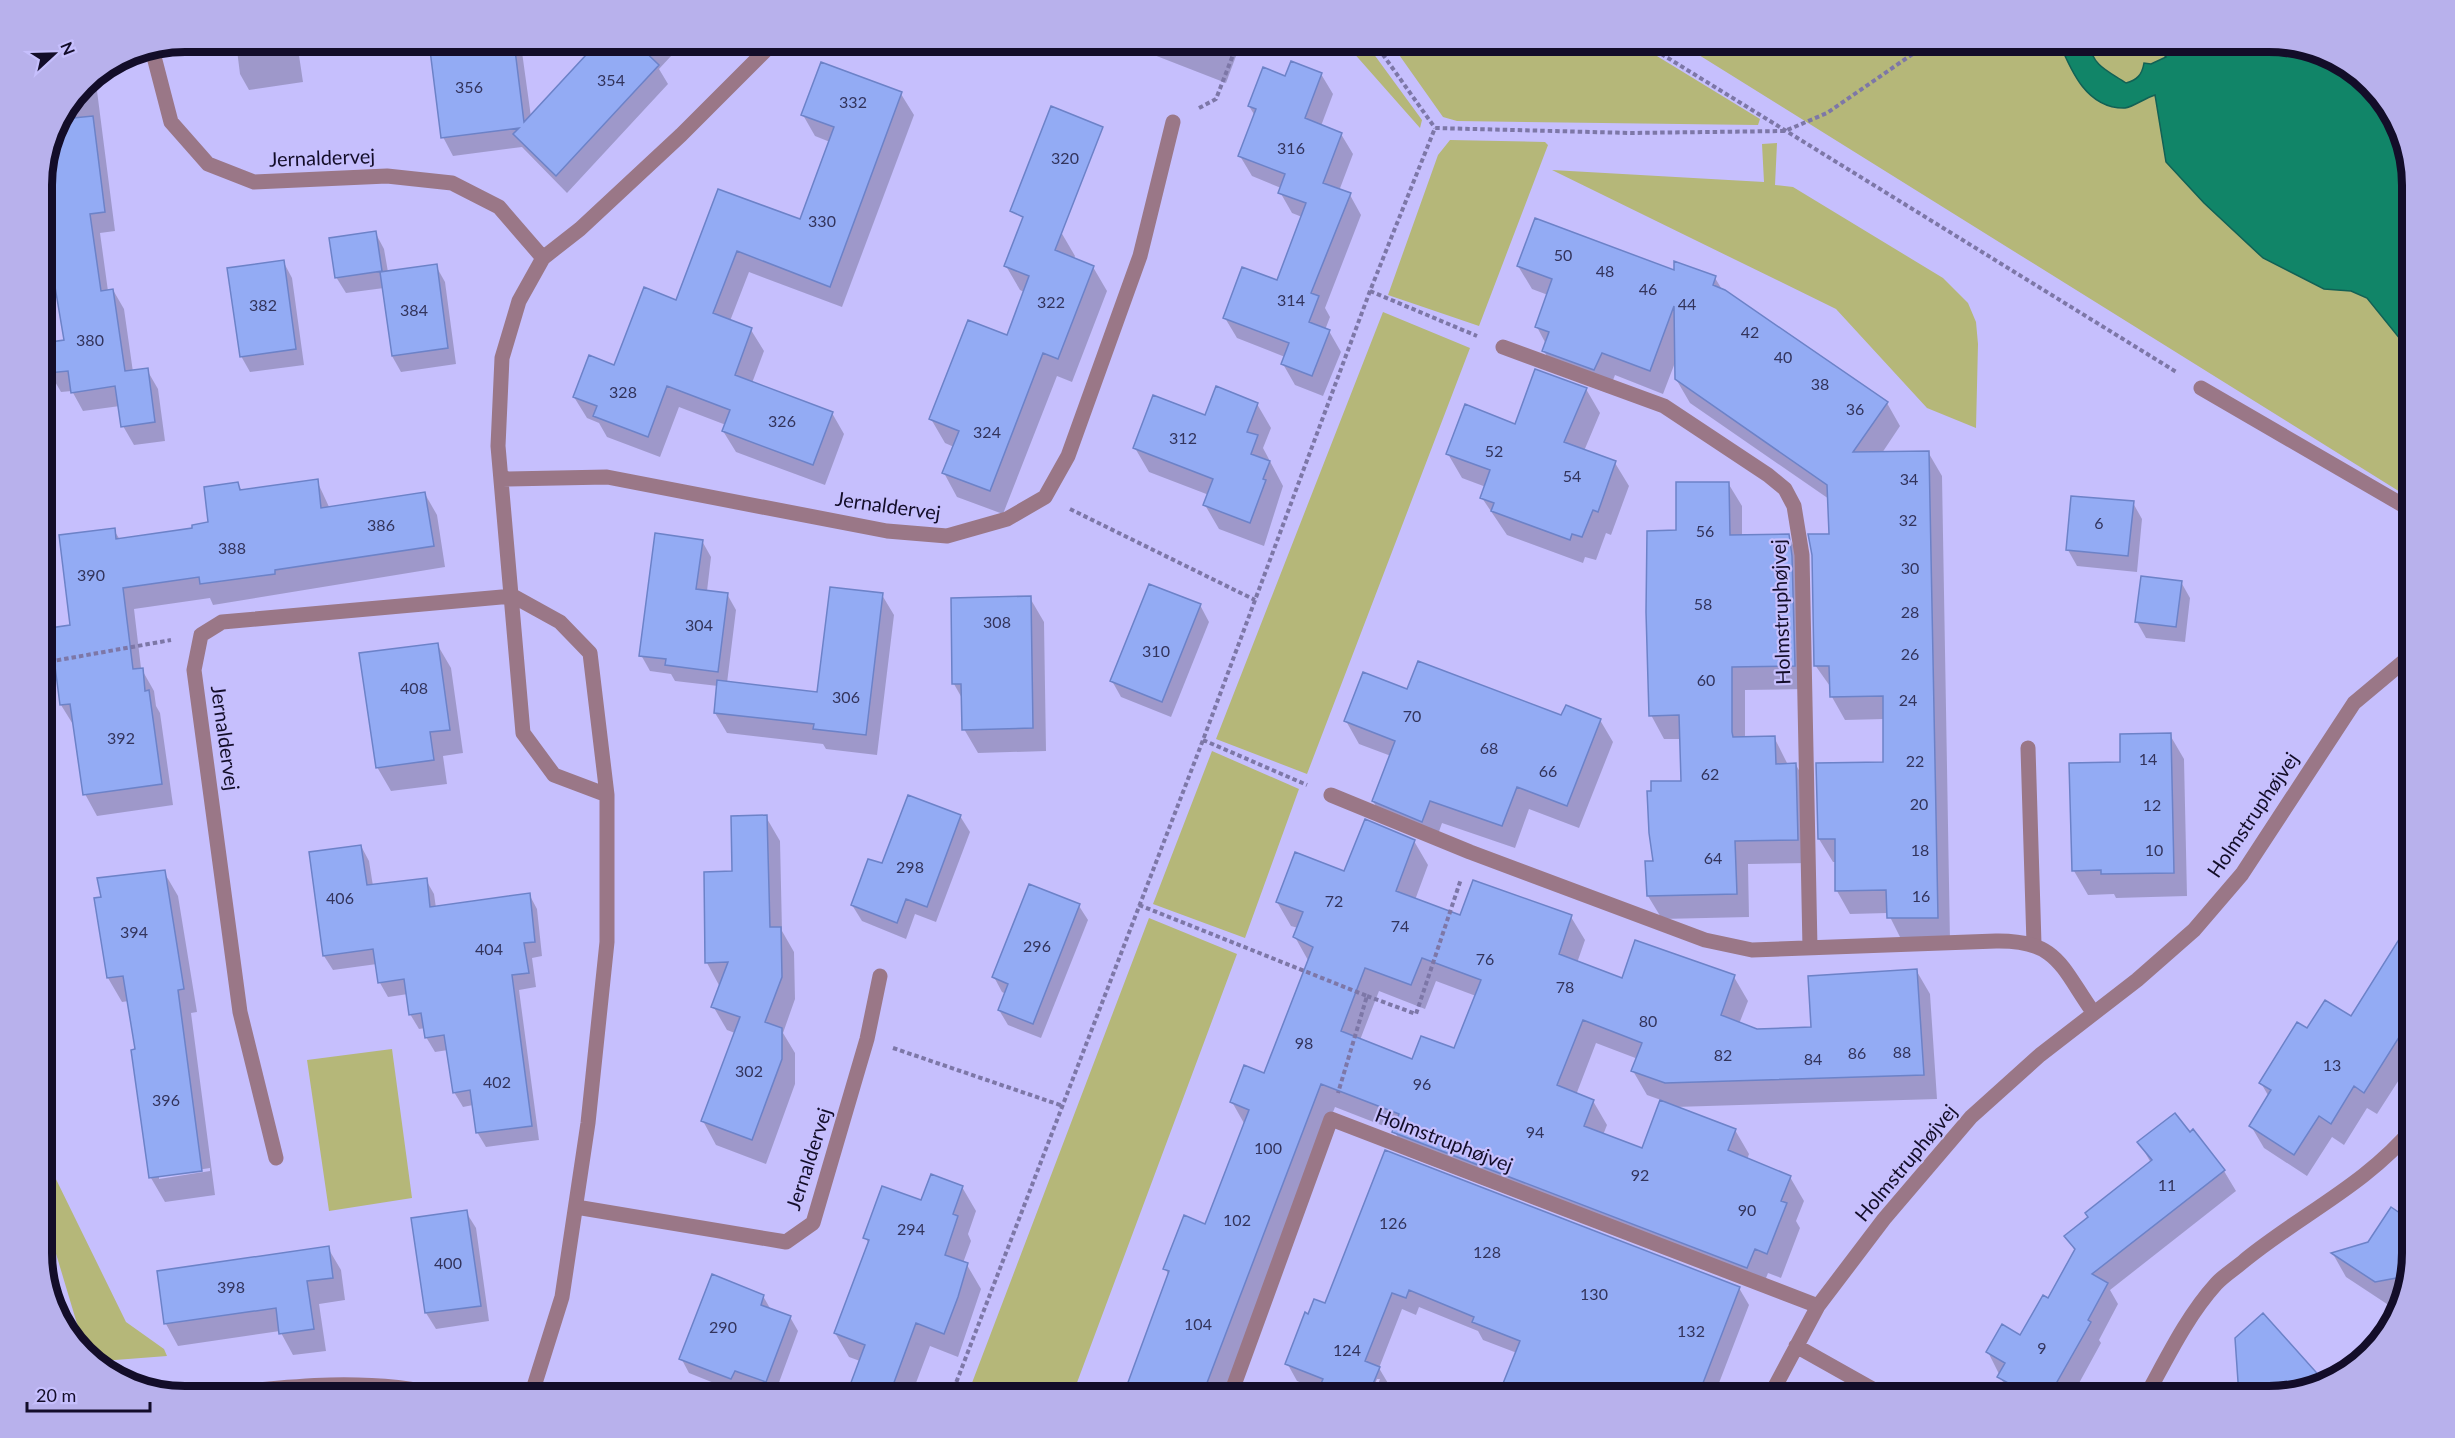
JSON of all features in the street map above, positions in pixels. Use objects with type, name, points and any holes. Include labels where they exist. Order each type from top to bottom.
[{"type":"street","points":[[607,795],[554,775],[523,733],[503,480],[498,446],[502,358],[519,302],[543,258],[597,213],[764,52]]},
{"type":"street","name":"Jernaldervej","points":[[154,57],[171,122],[208,164],[254,182],[387,176],[452,183],[499,207],[543,258]]},
{"type":"street","points":[[1045,497],[1068,456],[1140,256],[1173,122]]},
{"type":"street","name":"Holmstruphøjvej","points":[[1503,347],[1664,406],[1768,475],[1785,489],[1794,506],[1803,555],[1810,948]]},
{"type":"street","points":[[2201,388],[2402,506]]},
{"type":"street","name":"Jernaldervej","points":[[503,480],[607,477],[887,531],[947,536],[1007,519],[1045,497]]},
{"type":"street","points":[[201,635],[222,622],[513,596],[560,622],[590,653],[607,795],[607,942],[588,1123],[562,1297],[534,1386]]},
{"type":"street","name":"Jernaldervej","points":[[201,635],[194,670],[240,1012],[276,1158]]},
{"type":"street","name":"Holmstruphøjvej","points":[[1775,1386],[1818,1306],[1884,1219],[1971,1117],[2040,1055],[2194,930],[2242,874],[2354,704],[2402,662]]},
{"type":"street","points":[[2028,748],[2034,944]]},
{"type":"street","points":[[1331,795],[1470,852],[1705,940],[1752,950],[1996,941],[2034,944],[2049,951],[2093,1012]]},
{"type":"street","name":"Jernaldervej","points":[[576,1207],[786,1242],[813,1223],[867,1039],[880,976]]},
{"type":"street","points":[[1234,1386],[1331,1119]]},
{"type":"street","name":"Holmstruphøjvej","points":[[1331,1119],[1818,1306]]},
{"type":"street","points":[[2152,1386],[2180,1336],[2217,1283],[2265,1244],[2336,1197],[2395,1150],[2403,1140]]},
{"type":"street","points":[[1796,1346],[1867,1386]]},
{"type":"street","points":[[293,1386],[377,1386]]},
{"type":"path","points":[[1173,122],[1216,99],[1234,52]]},
{"type":"path","points":[[1381,52],[1435,128]]},
{"type":"path","points":[[1658,52],[2130,341],[2201,388]]},
{"type":"path","points":[[1435,128],[1631,133],[1785,131],[1827,113],[1915,52]]},
{"type":"path","points":[[955,1386],[1203,740],[1370,291],[1435,128]]},
{"type":"path","points":[[1370,291],[1503,347]]},
{"type":"path","points":[[1045,497],[1255,600]]},
{"type":"path","points":[[53,661],[201,635]]},
{"type":"path","points":[[1203,740],[1331,795]]},
{"type":"path","points":[[1139,905],[1416,1014],[1470,852]]},
{"type":"path","points":[[1331,1119],[1367,996]]},
{"type":"path","points":[[867,1039],[1063,1106]]},
{"type":"shaded area","points":[[1353,52],[1372,52],[1422,120],[1420,128]]},
{"type":"shaded area","points":[[1397,52],[1650,52],[1760,119],[1758,125],[1457,121],[1443,117]]},
{"type":"shaded area","points":[[1694,52],[2269,52],[2304,57],[2336,70],[2363,92],[2385,119],[2400,160],[2402,177],[2402,493]]},
{"type":"shaded area","points":[[2063,52],[2091,52],[2103,68],[2126,83],[2138,76],[2144,63],[2151,64],[2166,57],[2161,52],[2269,52],[2304,57],[2336,70],[2350,80],[2375,105],[2385,119],[2400,160],[2402,342],[2367,298],[2351,291],[2324,289],[2263,258],[2204,203],[2166,162],[2155,95],[2125,108],[2112,107],[2091,95],[2082,86]]},
{"type":"shaded area","points":[[1450,140],[1545,142],[1548,145],[1479,326],[1388,295],[1438,155]]},
{"type":"shaded area","points":[[1777,143],[1775,185],[1793,187],[1943,278],[1968,303],[1976,322],[1978,344],[1976,428],[1927,408],[1836,309],[1552,170],[1764,182],[1762,144]]},
{"type":"shaded area","points":[[1383,312],[1470,348],[1307,774],[1216,739]]},
{"type":"shaded area","points":[[1212,751],[1299,789],[1245,938],[1153,904]]},
{"type":"shaded area","points":[[1149,918],[1237,954],[1076,1386],[971,1386]]},
{"type":"shaded area","points":[[392,1049],[412,1198],[329,1211],[307,1060]]},
{"type":"shaded area","points":[[53,1173],[126,1322],[164,1349],[167,1356],[108,1360],[83,1336],[53,1244]]},
{"type":"building","points":[[430,52],[515,52],[524,122],[589,52],[645,52],[659,65],[556,176],[513,134],[519,128],[441,138]]},
{"type":"building","points":[[1291,61],[1322,73],[1305,118],[1342,133],[1323,183],[1351,193],[1311,293],[1319,296],[1309,322],[1330,330],[1312,376],[1281,364],[1289,343],[1223,318],[1242,267],[1277,280],[1306,203],[1278,193],[1285,174],[1238,156],[1256,109],[1248,106],[1263,67],[1285,76]]},
{"type":"building","points":[[821,62],[902,92],[830,287],[737,251],[713,313],[752,328],[735,375],[833,412],[813,465],[722,431],[730,410],[667,386],[648,437],[593,416],[597,406],[573,397],[589,355],[614,365],[644,287],[676,300],[718,189],[800,219],[834,127],[801,115]]},
{"type":"building","points":[[1051,106],[1103,127],[1055,250],[1094,266],[1058,359],[1043,353],[990,491],[942,473],[959,431],[929,419],[968,320],[1007,335],[1029,276],[1004,266],[1023,217],[1010,211]]},
{"type":"building","points":[[93,116],[105,212],[90,214],[101,291],[113,289],[125,371],[148,368],[155,422],[121,427],[115,386],[71,393],[68,371],[53,372],[53,342],[64,340],[53,275],[53,177],[57,151],[71,118]]},
{"type":"building","points":[[1535,218],[1674,270],[1674,261],[1716,276],[1713,285],[1725,290],[1888,402],[1853,452],[1929,451],[1938,918],[1887,918],[1886,890],[1835,891],[1835,839],[1818,839],[1816,763],[1883,762],[1883,696],[1830,697],[1829,666],[1814,666],[1812,555],[1808,534],[1829,534],[1827,485],[1675,379],[1674,306],[1650,371],[1602,353],[1594,370],[1542,351],[1549,332],[1535,327],[1552,279],[1517,266]]},
{"type":"building","points":[[376,231],[382,271],[335,278],[329,238]]},
{"type":"building","points":[[284,260],[296,349],[240,357],[227,268]]},
{"type":"building","points":[[437,264],[448,348],[392,356],[380,272]]},
{"type":"building","points":[[1535,369],[1587,388],[1564,442],[1616,461],[1598,512],[1593,510],[1582,537],[1572,534],[1570,540],[1491,511],[1494,503],[1480,498],[1490,470],[1446,454],[1465,404],[1515,424]]},
{"type":"building","points":[[1216,386],[1258,403],[1247,432],[1258,435],[1251,454],[1270,461],[1263,479],[1266,480],[1250,523],[1203,505],[1213,479],[1133,448],[1153,395],[1205,415]]},
{"type":"building","points":[[318,479],[321,508],[425,492],[434,546],[275,570],[275,574],[200,584],[199,577],[123,588],[133,669],[143,668],[145,691],[149,690],[162,784],[83,795],[70,704],[60,705],[53,651],[53,628],[70,625],[59,535],[115,528],[116,539],[192,528],[192,525],[208,522],[204,487],[238,482],[240,490]]},
{"type":"building","points":[[1676,482],[1729,482],[1730,535],[1789,534],[1792,556],[1795,666],[1732,667],[1732,732],[1733,737],[1775,736],[1776,764],[1796,763],[1798,840],[1735,841],[1737,894],[1647,896],[1645,861],[1653,861],[1647,791],[1651,791],[1651,781],[1681,781],[1679,715],[1649,716],[1646,612],[1647,531],[1676,530]]},
{"type":"building","points":[[2071,496],[2134,501],[2128,556],[2066,550]]},
{"type":"building","points":[[655,533],[703,540],[696,589],[728,593],[718,672],[665,665],[666,659],[639,656]]},
{"type":"building","points":[[2141,576],[2182,581],[2176,627],[2135,622]]},
{"type":"building","points":[[1149,584],[1201,604],[1162,702],[1110,681]]},
{"type":"building","points":[[830,587],[883,593],[866,735],[813,729],[814,724],[714,713],[717,680],[817,692]]},
{"type":"building","points":[[1031,596],[1033,728],[962,730],[961,684],[952,684],[951,598]]},
{"type":"building","points":[[438,643],[450,730],[430,732],[434,760],[376,768],[359,653]]},
{"type":"building","points":[[1418,661],[1561,715],[1566,705],[1601,719],[1567,806],[1517,787],[1502,826],[1430,801],[1422,822],[1372,801],[1395,741],[1344,721],[1363,672],[1407,689]]},
{"type":"building","points":[[2171,733],[2174,873],[2101,874],[2101,870],[2072,871],[2069,763],[2120,762],[2120,734]]},
{"type":"building","points":[[908,795],[961,815],[927,907],[906,899],[897,923],[851,905],[868,859],[882,863]]},
{"type":"building","points":[[767,815],[770,927],[781,927],[782,977],[765,1022],[782,1028],[782,1059],[752,1140],[701,1121],[740,1017],[711,1007],[728,962],[705,963],[704,872],[732,871],[731,816]]},
{"type":"building","points":[[1365,819],[1415,840],[1396,891],[1460,915],[1473,880],[1572,915],[1559,954],[1622,978],[1635,940],[1735,975],[1721,1015],[1757,1029],[1811,1027],[1808,976],[1917,969],[1924,1075],[1665,1083],[1631,1071],[1642,1043],[1583,1020],[1557,1085],[1594,1100],[1584,1126],[1642,1148],[1660,1100],[1736,1129],[1728,1150],[1791,1176],[1781,1201],[1787,1203],[1767,1254],[1755,1249],[1747,1268],[1392,1132],[1399,1114],[1321,1084],[1206,1386],[1127,1386],[1169,1271],[1163,1269],[1184,1215],[1205,1224],[1249,1110],[1230,1102],[1244,1065],[1264,1073],[1313,947],[1293,937],[1303,912],[1276,902],[1295,852],[1344,871]],"holes":[[[1422,958],[1481,980],[1454,1048],[1421,1036],[1412,1059],[1341,1031],[1365,968],[1411,985]]]},
{"type":"building","points":[[361,845],[367,885],[427,878],[430,907],[530,893],[535,942],[524,943],[529,973],[512,975],[532,1126],[476,1133],[470,1090],[453,1093],[444,1035],[425,1038],[421,1013],[409,1015],[404,979],[378,983],[373,949],[323,956],[309,852]]},
{"type":"building","points":[[165,870],[184,989],[178,990],[202,1171],[149,1178],[131,1050],[135,1049],[123,976],[107,978],[94,898],[101,897],[97,878]]},
{"type":"building","points":[[1029,884],[1080,904],[1033,1024],[998,1010],[1008,984],[992,977]]},
{"type":"building","points":[[2403,933],[2403,1031],[2364,1093],[2354,1086],[2331,1124],[2319,1116],[2294,1155],[2249,1126],[2271,1090],[2259,1083],[2297,1022],[2307,1028],[2325,1000],[2351,1016]]},
{"type":"building","points":[[2175,1113],[2190,1132],[2193,1129],[2225,1170],[2092,1274],[2108,1283],[2088,1320],[2091,1322],[2055,1386],[2014,1386],[1997,1377],[2005,1363],[1986,1352],[2002,1324],[2020,1335],[2043,1295],[2048,1298],[2075,1249],[2064,1236],[2088,1217],[2085,1213],[2152,1160],[2137,1142]]},
{"type":"building","points":[[1385,1150],[1740,1287],[1702,1386],[1502,1386],[1520,1341],[1472,1322],[1474,1317],[1409,1290],[1406,1298],[1392,1293],[1365,1361],[1380,1367],[1372,1386],[1320,1386],[1323,1379],[1285,1364],[1305,1312],[1308,1314],[1314,1299],[1325,1303]]},
{"type":"building","points":[[931,1174],[963,1186],[953,1214],[958,1216],[945,1255],[968,1263],[944,1334],[916,1323],[893,1386],[850,1386],[865,1345],[834,1333],[869,1240],[863,1238],[882,1186],[921,1200]]},
{"type":"building","points":[[2391,1207],[2403,1215],[2403,1252],[2400,1277],[2375,1282],[2331,1253],[2368,1242]]},
{"type":"building","points":[[467,1210],[481,1306],[425,1313],[411,1218]]},
{"type":"building","points":[[329,1246],[333,1278],[307,1281],[314,1329],[279,1334],[276,1308],[164,1324],[157,1271]]},
{"type":"building","points":[[712,1274],[764,1295],[761,1305],[791,1316],[766,1382],[735,1371],[731,1379],[679,1359]]},
{"type":"building","points":[[2263,1313],[2319,1375],[2287,1384],[2238,1386],[2235,1338]]}]
